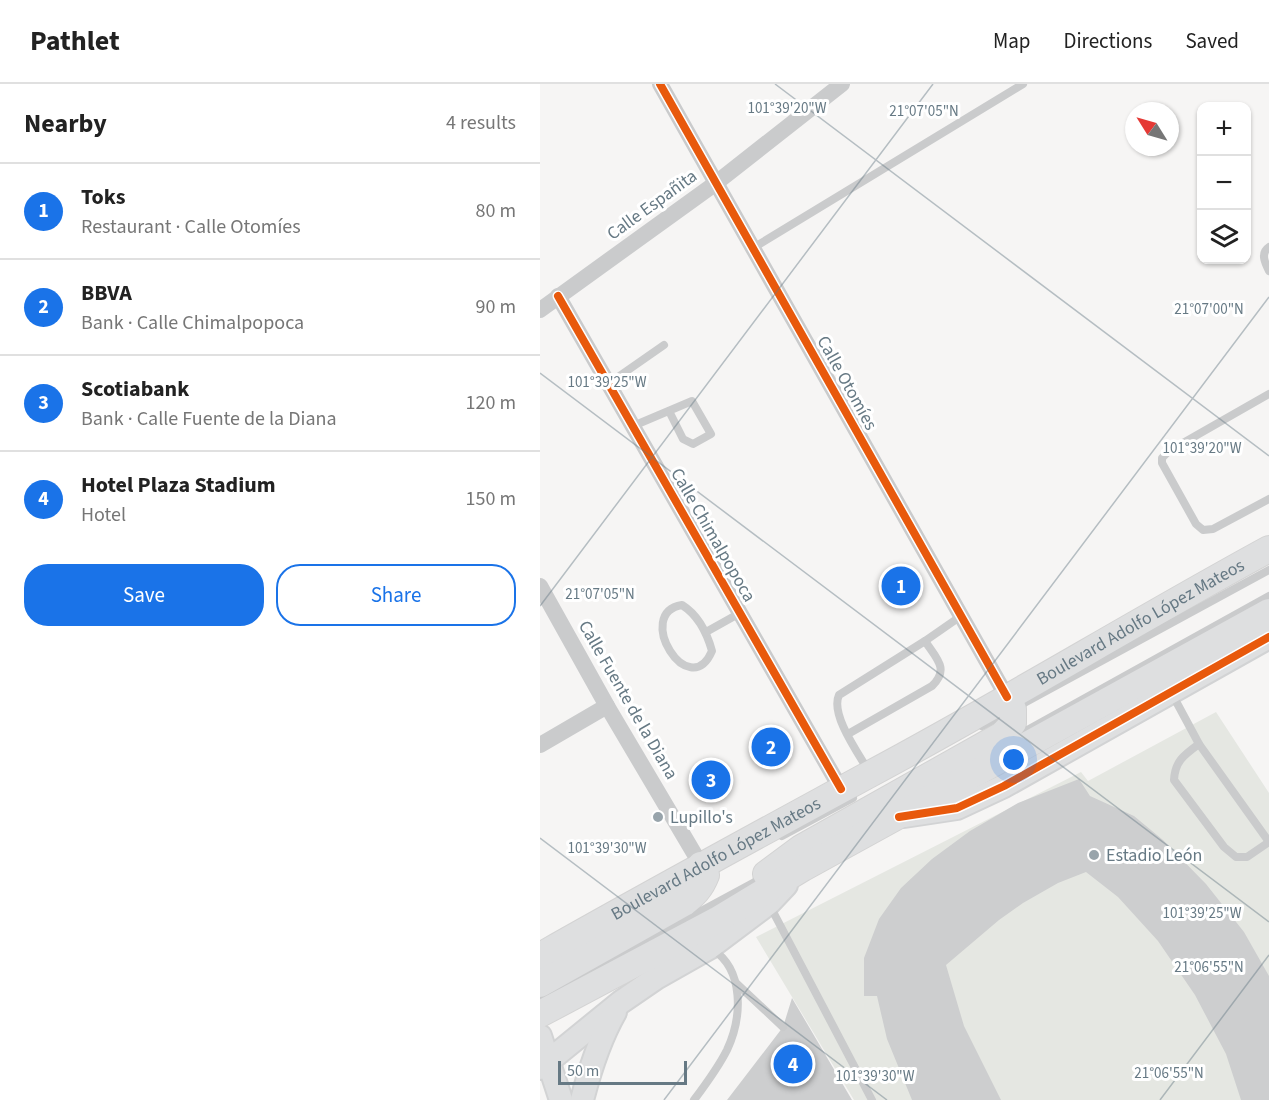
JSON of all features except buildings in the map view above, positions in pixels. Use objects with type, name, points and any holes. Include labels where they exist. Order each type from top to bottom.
[{"type":"main road","name":"Boulevard Adolfo López Mateos","points":[[540,956],[704,873],[1010,703],[1162,607],[1269,549]]},
{"type":"main road","points":[[540,1014],[717,920],[803,868],[1269,612]]},
{"type":"main road","points":[[717,920],[757,881],[801,848],[1002,735],[1013,723],[1010,703]]},
{"type":"main road","points":[[540,984],[684,903],[695,894],[704,873]]},
{"type":"street","name":"Calle Otomíes","points":[[660,84],[1010,703]]},
{"type":"street","name":"Calle Españita","points":[[540,310],[716,183],[842,84]]},
{"type":"street","name":"Calle Chimalpopoca","points":[[558,296],[740,613],[857,786]]},
{"type":"street","name":"Calle Fuente de la Diana","points":[[540,586],[704,873]]},
{"type":"street","points":[[899,816],[957,808],[1004,786],[1269,637]]},
{"type":"street","points":[[540,745],[607,706]]},
{"type":"street","points":[[544,1065],[621,1002],[656,978],[709,948],[769,903],[803,868]]},
{"type":"street","points":[[582,1100],[591,1065],[604,1031],[621,1002]]},
{"type":"street","points":[[540,1036],[544,1065],[561,1100]]},
{"type":"lane","points":[[753,248],[1023,84]]},
{"type":"lane","points":[[1269,247],[1264,253],[1269,271]]},
{"type":"lane","points":[[608,384],[664,345]]},
{"type":"lane","points":[[1269,394],[1169,450],[1162,458],[1164,468],[1196,524],[1203,530],[1213,529],[1269,499]]},
{"type":"lane","points":[[633,426],[692,401],[711,434],[693,444],[683,439],[669,411]]},
{"type":"lane","points":[[972,732],[1010,703],[1269,570]]},
{"type":"lane","points":[[540,998],[757,881],[1269,596]]},
{"type":"lane","points":[[682,605],[694,615],[706,632],[712,651],[710,656],[699,666],[692,669],[685,667],[674,656],[666,642],[662,628],[663,619],[674,606],[682,605]]},
{"type":"lane","points":[[706,632],[740,613]]},
{"type":"lane","points":[[778,838],[857,786],[848,734],[836,705],[839,695],[961,616]]},
{"type":"lane","points":[[848,734],[932,686],[938,680],[942,674],[941,668],[925,641]]},
{"type":"lane","points":[[1170,692],[1199,744],[1269,842],[1247,857],[1236,857],[1224,848],[1174,780],[1174,768],[1180,758],[1199,744]]},
{"type":"lane","points":[[769,903],[872,1100]]},
{"type":"lane","points":[[694,1100],[716,1071],[728,1048],[736,1025],[738,999],[733,970],[724,958],[709,948]]},
{"type":"lane","points":[[736,982],[783,1027]]},
{"type":"shaded area","name":"Estadio León","points":[[1216,712],[1269,793],[1269,1100],[854,1100],[756,937],[1081,772],[1088,781]]},
{"type":"cycle path","points":[[660,84],[1007,697]]},
{"type":"cycle path","points":[[558,296],[841,789]]},
{"type":"cycle path","points":[[899,817],[957,808],[1004,786],[1269,637]]},
{"type":"place","name":"Toks","points":[[901,586]]},
{"type":"place","name":"BBVA","points":[[771,747]]},
{"type":"place","name":"Scotiabank","points":[[711,780]]},
{"type":"place","name":"Lupillo's","points":[[658,817]]},
{"type":"place","name":"Estadio León","points":[[1094,855]]},
{"type":"place","name":"Hotel Plaza Stadium","points":[[793,1064]]}]
